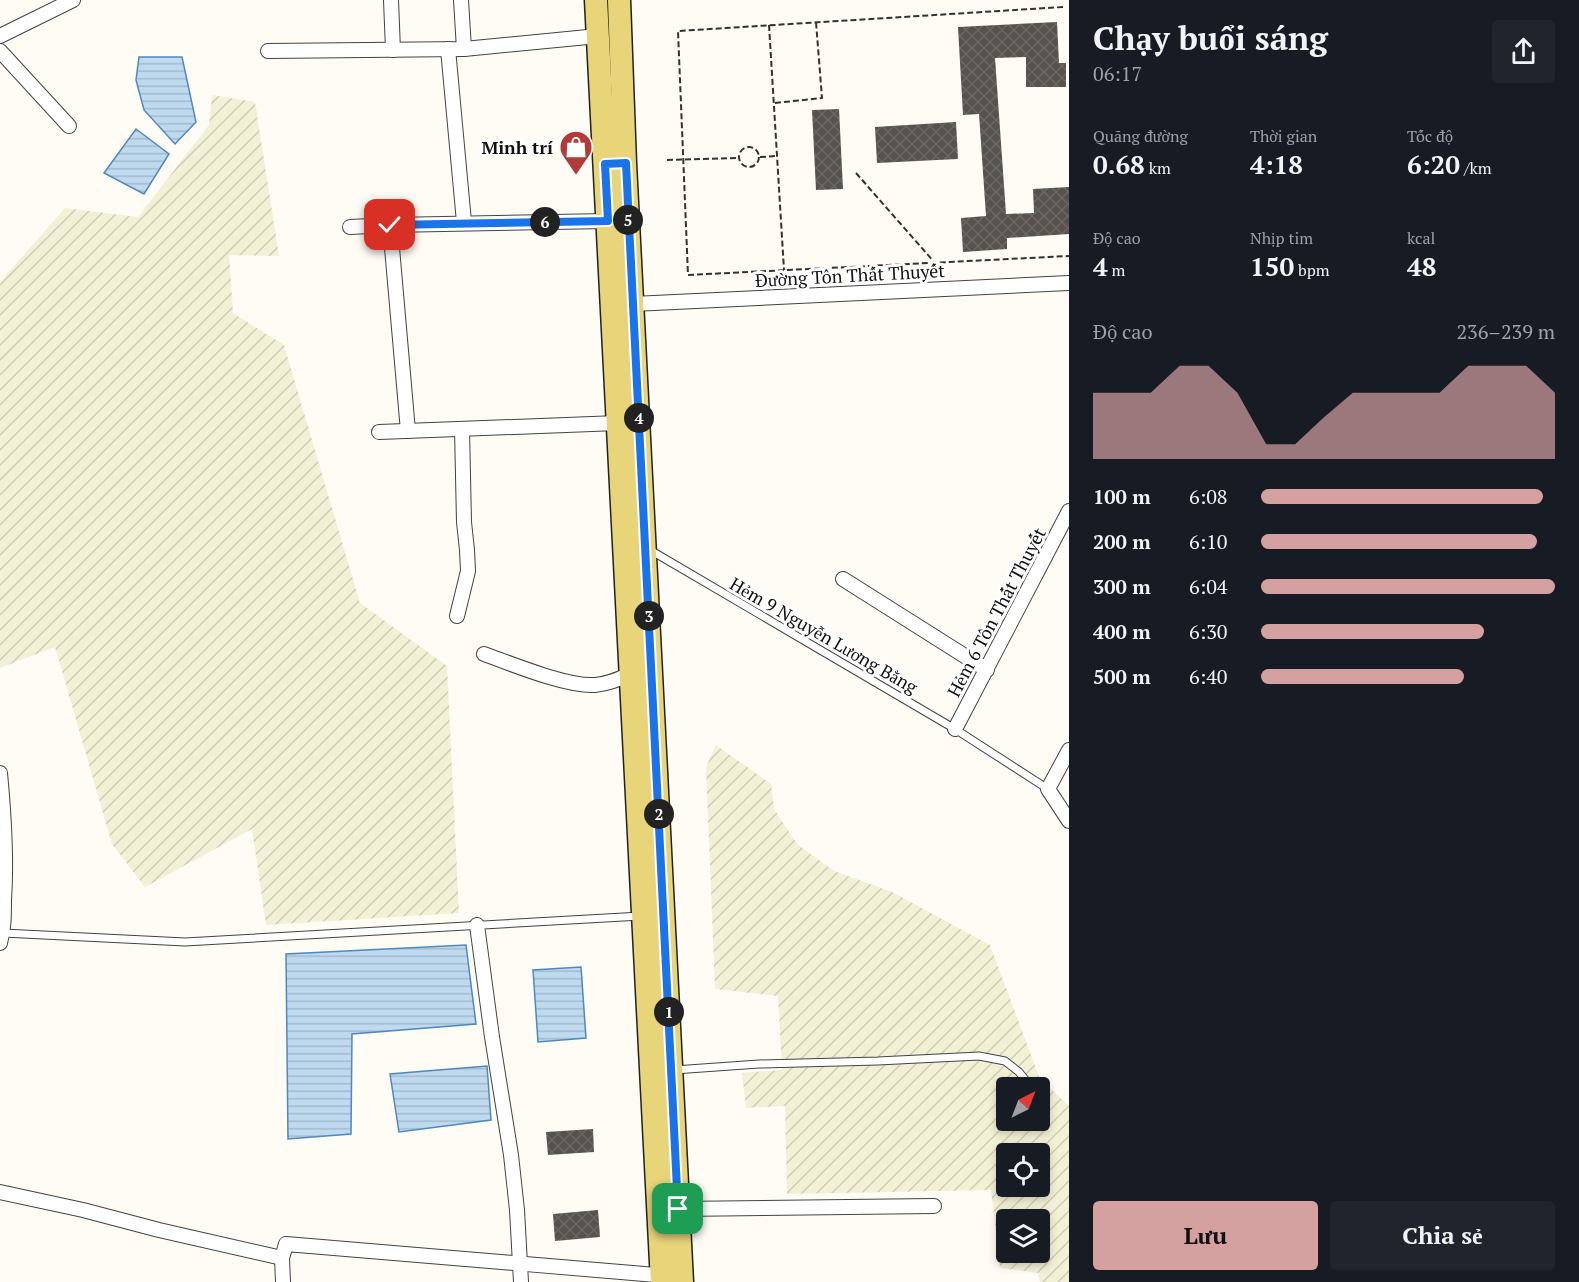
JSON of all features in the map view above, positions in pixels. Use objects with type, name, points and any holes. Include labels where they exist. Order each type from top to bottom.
[{"type":"main road","points":[[596,0],[598,36],[633,304],[678,1209],[672,1279]]},
{"type":"main road","points":[[619,0],[615,163],[608,221],[643,915],[672,1279]]},
{"type":"street","points":[[0,36],[73,0]]},
{"type":"street","points":[[391,0],[393,50]]},
{"type":"street","points":[[461,0],[464,49]]},
{"type":"street","points":[[268,51],[448,50],[598,36]]},
{"type":"street","points":[[448,50],[464,222]]},
{"type":"street","points":[[0,51],[69,126]]},
{"type":"street","points":[[350,227],[464,222],[608,221]]},
{"type":"street","points":[[390,225],[408,431]]},
{"type":"street","name":"Đường Tôn Thất Thuyết","points":[[633,304],[1069,283]]},
{"type":"street","points":[[379,432],[618,423]]},
{"type":"street","points":[[457,616],[468,571],[464,522],[462,429]]},
{"type":"street","name":"Hẻm 6 Tôn Thất Thuyết","points":[[955,729],[1069,511]]},
{"type":"street","points":[[843,579],[987,670]]},
{"type":"street","points":[[484,654],[555,678],[586,685],[606,684],[630,674]]},
{"type":"street","points":[[1069,750],[1048,789],[1069,820]]},
{"type":"street","points":[[0,773],[5,842],[5,886],[1,938]]},
{"type":"street","points":[[477,925],[511,1155],[521,1282]]},
{"type":"street","points":[[0,1192],[282,1258]]},
{"type":"street","points":[[678,1209],[934,1206]]},
{"type":"street","points":[[283,1282],[282,1258],[286,1244],[672,1279]]},
{"type":"lane","name":"Hẻm 9 Nguyễn Lương Bằng","points":[[645,547],[955,729],[1048,789]]},
{"type":"lane","points":[[1,938],[185,942],[643,915]]},
{"type":"lane","points":[[672,1071],[759,1064],[980,1056],[1005,1061],[1023,1077]]},
{"type":"path","points":[[1062,7],[678,31],[688,276],[1069,256]]},
{"type":"path","points":[[774,103],[822,98],[816,22]]},
{"type":"path","points":[[769,25],[784,270]]},
{"type":"path","points":[[738,158],[741,150],[748,147],[756,150],[760,157]]},
{"type":"path","points":[[760,157],[777,156]]},
{"type":"path","points":[[738,158],[742,165],[750,168],[757,165],[760,157]]},
{"type":"path","points":[[667,160],[738,158]]},
{"type":"path","points":[[856,173],[934,263]]},
{"type":"green space","points":[[212,95],[255,102],[279,256],[229,255],[233,313],[284,345],[360,603],[447,666],[459,913],[266,925],[252,829],[145,887],[112,844],[55,647],[0,668],[0,282],[65,208],[138,217],[209,125]]},
{"type":"green space","points":[[716,745],[771,784],[774,809],[797,844],[834,871],[892,892],[990,945],[1039,1077],[996,1077],[996,1131],[1050,1131],[1050,1088],[1069,1106],[1069,1282],[1040,1282],[1038,1273],[1000,1268],[999,1263],[1050,1263],[1050,1209],[996,1209],[996,1233],[991,1190],[787,1194],[785,1106],[746,1108],[742,1073],[782,1070],[778,996],[715,989],[706,767]]},
{"type":"water","points":[[139,57],[182,57],[196,122],[175,144],[144,110],[136,80]]},
{"type":"water","points":[[136,129],[169,154],[144,194],[104,173]]},
{"type":"water","points":[[466,945],[476,1024],[352,1034],[351,1134],[288,1139],[286,954]]},
{"type":"water","points":[[581,967],[586,1038],[538,1042],[533,970]]},
{"type":"water","points":[[487,1066],[491,1120],[399,1132],[390,1074]]},
{"type":"building","points":[[1057,22],[1059,63],[1066,63],[1066,87],[1026,87],[1026,57],[995,58],[1006,214],[1034,213],[1033,189],[1069,187],[1069,234],[1007,238],[1007,249],[963,252],[961,218],[986,216],[979,114],[963,115],[958,27]]},
{"type":"building","points":[[839,109],[843,189],[816,190],[812,110]]},
{"type":"building","points":[[956,122],[958,159],[877,163],[875,127]]},
{"type":"building","points":[[593,1129],[594,1152],[548,1155],[546,1132]]},
{"type":"building","points":[[598,1210],[600,1237],[555,1241],[553,1214]]},
{"type":"place","name":"Minh trí","points":[[576,176]]},
{"type":"route","points":[[390,225],[608,221],[605,164],[626,163],[678,1209]]}]
